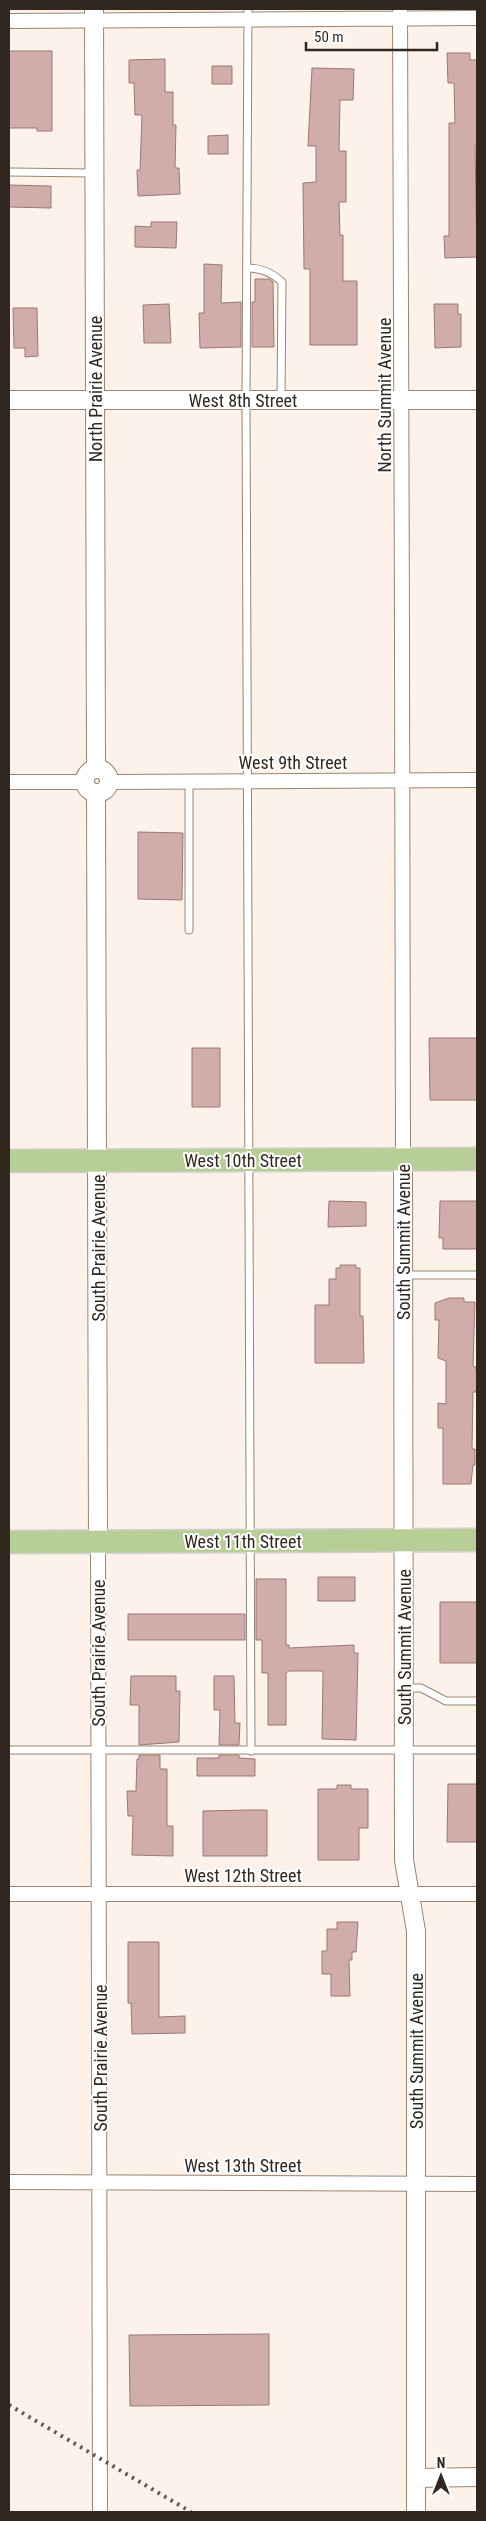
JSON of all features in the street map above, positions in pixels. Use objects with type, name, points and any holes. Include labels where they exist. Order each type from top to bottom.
[{"type":"main road","name":"West 10th Street","points":[[9,1161],[477,1159]]},
{"type":"main road","name":"West 11th Street","points":[[9,1542],[477,1540]]},
{"type":"street","points":[[9,21],[94,15],[248,14],[400,14],[477,18]]},
{"type":"street","name":"North Summit Avenue","points":[[400,14],[403,400],[401,781]]},
{"type":"street","name":"North Prairie Avenue","points":[[94,15],[96,782]]},
{"type":"street","name":"West 8th Street","points":[[9,400],[477,400]]},
{"type":"street","name":"West 9th Street","points":[[9,782],[477,780]]},
{"type":"street","name":"South Summit Avenue","points":[[401,781],[404,1860],[416,1931],[416,2512]]},
{"type":"street","name":"South Prairie Avenue","points":[[96,782],[100,2512]]},
{"type":"street","name":"West 12th Street","points":[[9,1894],[477,1894]]},
{"type":"street","name":"West 13th Street","points":[[9,2182],[477,2184]]},
{"type":"street","points":[[416,2478],[477,2477]]},
{"type":"lane","points":[[248,14],[246,400],[251,1751]]},
{"type":"lane","points":[[9,172],[94,172]]},
{"type":"lane","points":[[247,268],[258,268],[274,275],[282,282],[282,400]]},
{"type":"lane","points":[[188,782],[189,930]]},
{"type":"lane","points":[[403,1275],[477,1275]]},
{"type":"lane","points":[[404,1688],[422,1688],[446,1701],[477,1701]]},
{"type":"lane","points":[[9,1750],[477,1750]]},
{"type":"building","points":[[9,51],[52,51],[52,131],[37,131],[37,128],[9,128]]},
{"type":"building","points":[[447,53],[470,53],[470,60],[477,60],[477,145],[475,145],[477,257],[445,258],[444,236],[449,236],[449,123],[455,123],[454,83],[448,83]]},
{"type":"building","points":[[165,59],[165,92],[173,92],[173,125],[176,125],[175,168],[179,168],[180,194],[138,196],[137,170],[140,170],[142,115],[135,115],[134,83],[129,83],[129,60]]},
{"type":"building","points":[[212,66],[232,66],[232,84],[212,84]]},
{"type":"building","points":[[312,68],[354,69],[353,100],[340,100],[339,151],[346,151],[346,202],[339,202],[340,235],[343,235],[343,281],[357,281],[357,345],[310,345],[310,269],[304,269],[303,183],[316,182],[316,146],[308,146]]},
{"type":"building","points":[[228,135],[228,154],[208,154],[208,136]]},
{"type":"building","points":[[9,185],[51,186],[51,208],[9,207]]},
{"type":"building","points":[[151,222],[177,222],[176,248],[135,247],[135,226],[151,227]]},
{"type":"building","points":[[204,264],[222,265],[221,303],[241,302],[241,347],[200,348],[199,313],[204,313]]},
{"type":"building","points":[[255,279],[269,279],[273,282],[274,347],[252,347],[252,302],[255,302]]},
{"type":"building","points":[[169,304],[171,343],[144,343],[143,305]]},
{"type":"building","points":[[434,304],[458,304],[458,314],[461,314],[461,347],[435,348]]},
{"type":"building","points":[[13,308],[37,308],[38,356],[25,357],[25,348],[14,348]]},
{"type":"building","points":[[138,832],[183,833],[182,900],[138,899]]},
{"type":"building","points":[[429,1038],[477,1038],[477,1100],[430,1100]]},
{"type":"building","points":[[192,1048],[220,1048],[220,1107],[192,1107]]},
{"type":"building","points":[[329,1201],[366,1202],[366,1226],[328,1227]]},
{"type":"building","points":[[440,1201],[477,1201],[477,1249],[443,1249],[443,1238],[439,1238]]},
{"type":"building","points":[[340,1265],[356,1265],[356,1268],[360,1268],[360,1316],[363,1316],[364,1363],[315,1363],[315,1305],[329,1305],[329,1279],[336,1279],[336,1268],[340,1268]]},
{"type":"building","points":[[449,1298],[464,1298],[464,1302],[475,1302],[473,1366],[476,1367],[477,1386],[476,1392],[473,1392],[472,1449],[475,1449],[475,1465],[473,1465],[471,1484],[443,1484],[443,1428],[438,1428],[438,1403],[446,1404],[446,1361],[438,1358],[439,1320],[435,1320],[435,1303]]},
{"type":"building","points":[[318,1577],[355,1577],[355,1601],[318,1601]]},
{"type":"building","points":[[256,1579],[286,1579],[286,1645],[289,1645],[289,1648],[354,1645],[354,1653],[358,1653],[356,1740],[322,1739],[323,1671],[289,1671],[286,1673],[286,1725],[268,1725],[268,1673],[262,1673],[262,1640],[256,1640]]},
{"type":"building","points":[[440,1602],[477,1602],[477,1663],[440,1663]]},
{"type":"building","points":[[128,1614],[245,1614],[245,1640],[128,1640]]},
{"type":"building","points":[[131,1676],[176,1676],[176,1691],[180,1691],[179,1742],[139,1745],[139,1705],[130,1705]]},
{"type":"building","points":[[214,1676],[234,1676],[235,1723],[240,1723],[239,1745],[219,1745],[220,1710],[214,1710]]},
{"type":"building","points":[[139,1755],[160,1755],[160,1769],[167,1769],[167,1826],[173,1826],[173,1856],[132,1855],[133,1816],[128,1816],[127,1791],[136,1791],[137,1759],[139,1759]]},
{"type":"building","points":[[219,1755],[239,1755],[239,1758],[255,1759],[255,1776],[197,1776],[197,1758],[219,1758]]},
{"type":"building","points":[[448,1784],[477,1784],[477,1842],[447,1842]]},
{"type":"building","points":[[337,1785],[351,1785],[351,1789],[368,1789],[368,1828],[359,1828],[359,1860],[318,1860],[318,1789],[337,1789]]},
{"type":"building","points":[[267,1810],[267,1856],[203,1856],[203,1811]]},
{"type":"building","points":[[337,1922],[358,1922],[356,1952],[352,1952],[352,1960],[349,1960],[350,1996],[331,1996],[331,1974],[322,1974],[322,1951],[327,1951],[327,1929],[337,1929]]},
{"type":"building","points":[[128,1942],[159,1942],[159,2017],[185,2016],[185,2033],[132,2034],[131,2003],[128,2003]]},
{"type":"building","points":[[269,2334],[269,2405],[130,2406],[129,2335]]},
{"type":"railway","points":[[9,2405],[191,2512]]}]
